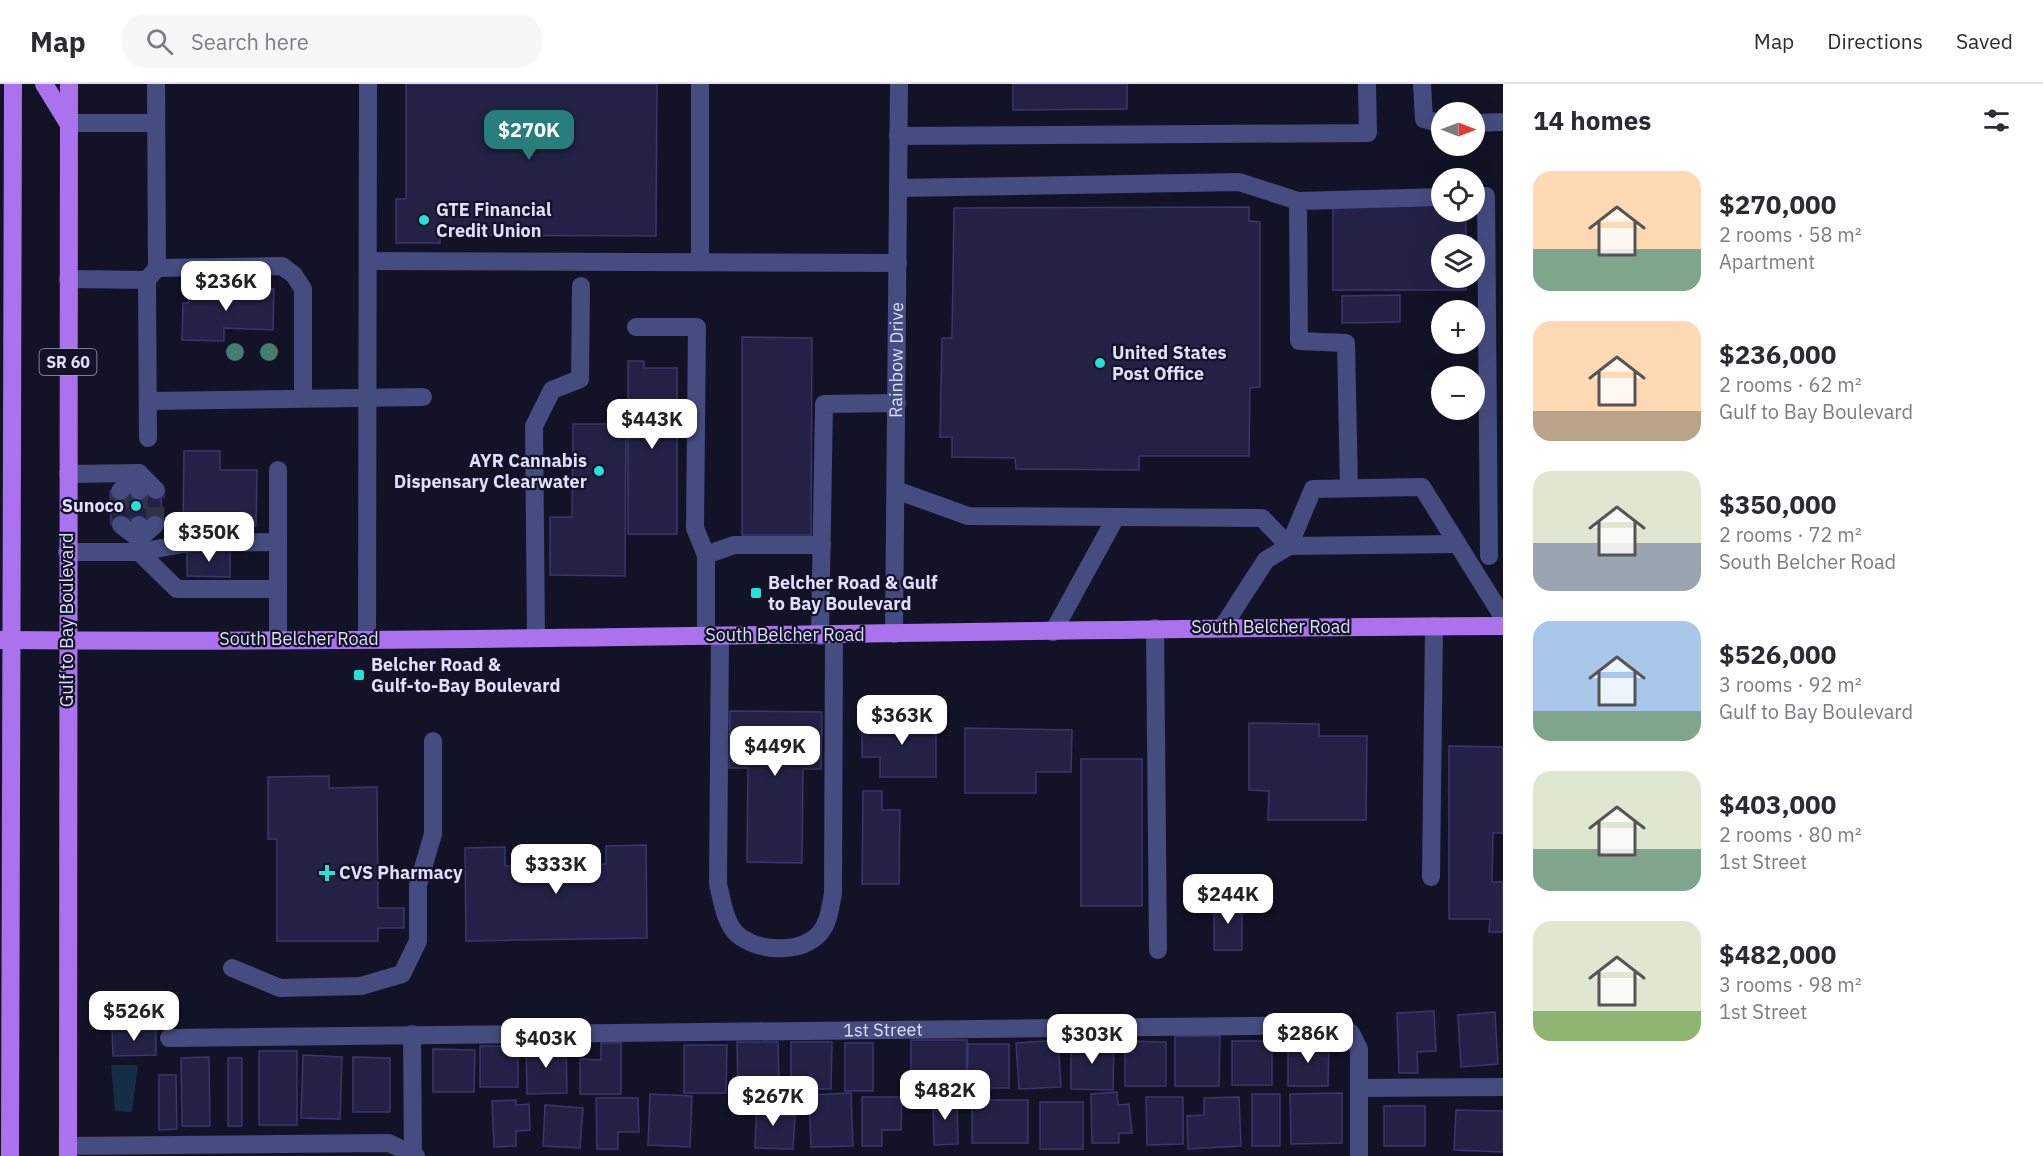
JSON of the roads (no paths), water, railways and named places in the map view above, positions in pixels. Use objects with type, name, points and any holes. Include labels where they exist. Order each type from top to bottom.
[{"type":"main road","points":[[10,1156],[5,1091],[5,640],[13,84]]},
{"type":"main road","points":[[44,84],[68,123]]},
{"type":"main road","name":"Gulf to Bay Boulevard","points":[[68,1151],[69,84]]},
{"type":"main road","name":"South Belcher Road","points":[[5,640],[827,635],[1053,632],[1155,628],[1503,626]]},
{"type":"street","points":[[148,438],[156,84]]},
{"type":"street","points":[[367,639],[368,84]]},
{"type":"street","points":[[700,84],[700,262]]},
{"type":"street","name":"Rainbow Drive","points":[[894,634],[899,84]]},
{"type":"street","points":[[898,136],[1368,134],[1367,84]]},
{"type":"street","points":[[1422,84],[1424,119],[1431,121]]},
{"type":"street","points":[[1485,123],[1503,122]]},
{"type":"street","points":[[68,123],[156,123]]},
{"type":"street","points":[[898,188],[1239,182],[1298,201],[1431,197]]},
{"type":"street","points":[[1485,196],[1489,556]]},
{"type":"street","points":[[1298,201],[1299,341],[1346,343],[1349,488]]},
{"type":"street","points":[[368,261],[897,263]]},
{"type":"street","points":[[68,279],[282,266],[294,275],[303,289],[303,398]]},
{"type":"street","points":[[536,636],[534,426],[552,390],[580,379],[581,286]]},
{"type":"street","points":[[636,327],[698,327],[695,528],[706,555],[718,706],[718,884],[724,909],[737,934],[754,944],[776,948],[804,945],[821,933],[828,918],[833,894],[827,635],[822,545],[824,404],[897,403]]},
{"type":"street","points":[[148,401],[423,397]]},
{"type":"street","points":[[278,470],[278,639]]},
{"type":"street","points":[[68,474],[144,485],[120,491]]},
{"type":"street","points":[[1289,546],[1312,489],[1422,487],[1503,617]]},
{"type":"street","points":[[896,490],[968,516],[1262,518],[1289,546]]},
{"type":"street","points":[[1053,632],[1116,517]]},
{"type":"street","points":[[120,525],[143,535],[189,543],[278,542]]},
{"type":"street","points":[[67,552],[143,535]]},
{"type":"street","points":[[143,535],[177,589],[278,589]]},
{"type":"street","points":[[1222,628],[1266,560],[1289,546],[1456,544]]},
{"type":"street","points":[[706,555],[734,545],[822,545]]},
{"type":"street","points":[[1431,877],[1434,626]]},
{"type":"street","points":[[1155,628],[1158,951]]},
{"type":"street","points":[[232,968],[280,988],[361,986],[402,974],[418,941],[418,885],[433,834],[433,741]]},
{"type":"street","name":"1st Street","points":[[169,1038],[1334,1025],[1351,1033],[1359,1049],[1359,1088]]},
{"type":"street","points":[[68,1151],[389,1143],[414,1156],[412,1034]]},
{"type":"street","points":[[1359,1156],[1359,1088],[1503,1087]]},
{"type":"water","points":[[111,1065],[138,1065],[132,1112],[115,1111]]},
{"type":"tunnel","points":[[155,525],[156,490]]},
{"type":"tunnel","points":[[120,491],[121,525]]},
{"type":"tunnel","points":[[139,491],[139,525]]},
{"type":"place","name":"GTE Financial Credit Union","points":[[424,220]]},
{"type":"place","name":"United States Post Office","points":[[1100,363]]},
{"type":"place","name":"AYR Cannabis Dispensary Clearwater","points":[[599,471]]},
{"type":"place","name":"Sunoco","points":[[136,506]]},
{"type":"place","name":"Belcher Road & Gulf to Bay Boulevard","points":[[756,593]]},
{"type":"place","name":"Belcher Road & Gulf-to-Bay Boulevard","points":[[359,675]]},
{"type":"place","name":"CVS Pharmacy","points":[[327,873]]}]
